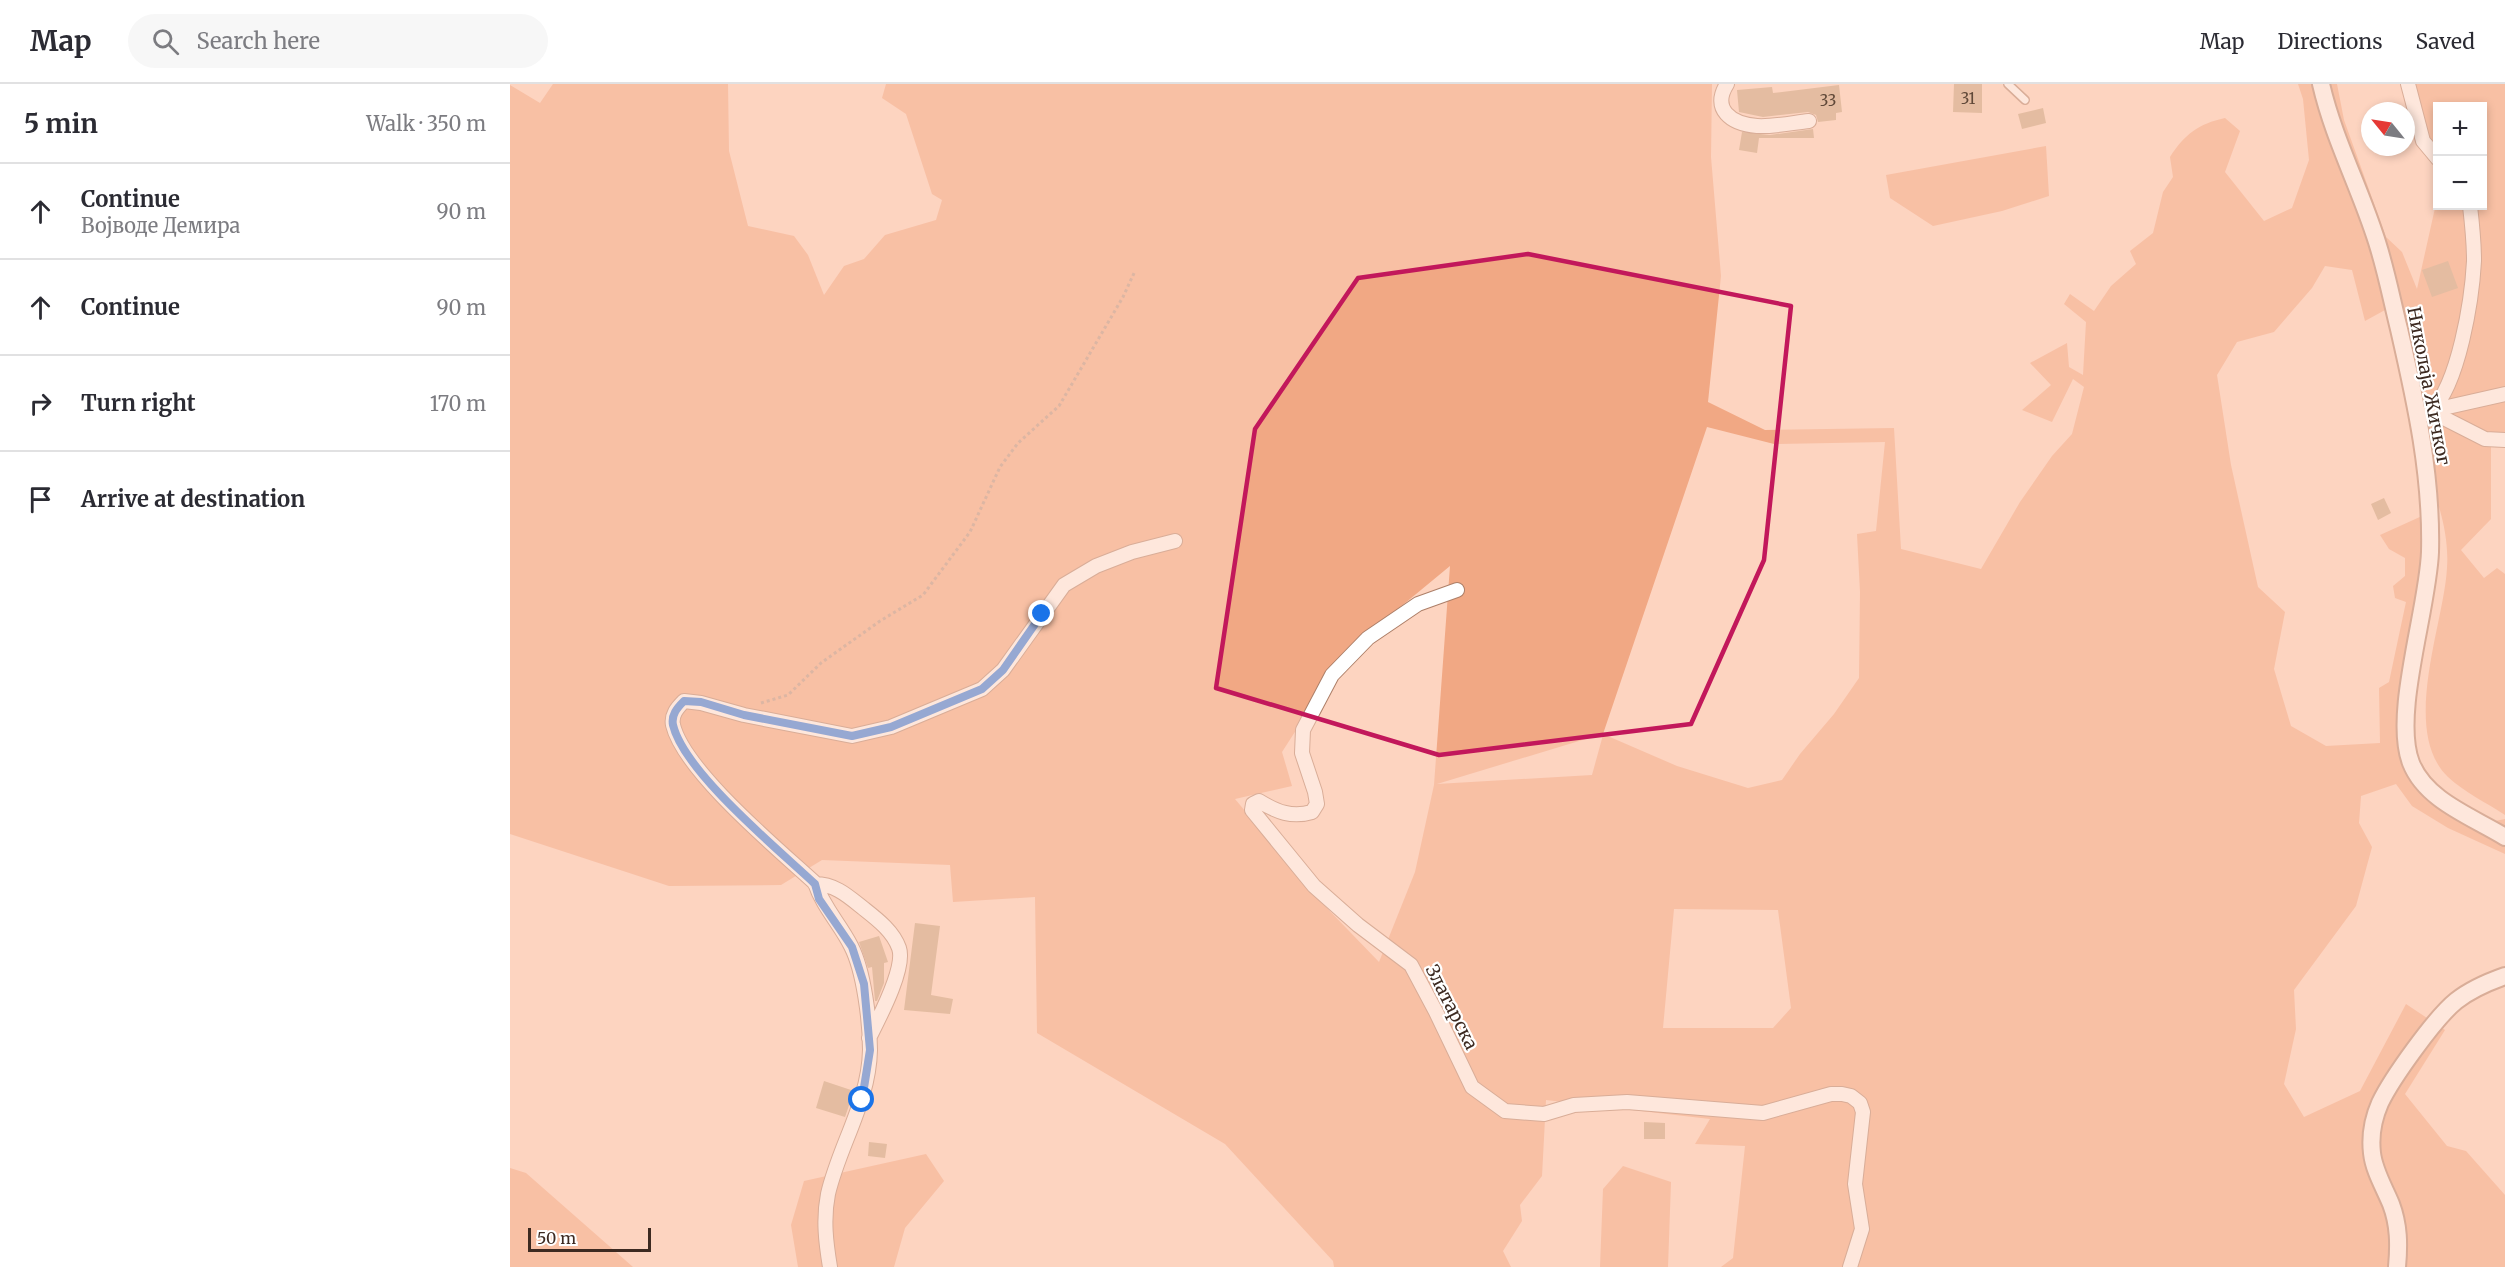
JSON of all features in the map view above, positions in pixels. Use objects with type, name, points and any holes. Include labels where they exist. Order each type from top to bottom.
[{"type":"street","points":[[1727,84],[1720,94],[1720,105],[1726,114],[1739,122],[1757,126],[1809,122]]},
{"type":"street","name":"Николаја Жичког","points":[[2321,84],[2334,132],[2357,184],[2375,235],[2425,414],[2430,553],[2427,592],[2406,721],[2408,753],[2416,774],[2432,792],[2505,837]]},
{"type":"street","points":[[2408,84],[2423,141],[2436,156]]},
{"type":"street","points":[[2425,414],[2453,373],[2466,320],[2474,261],[2470,210]]},
{"type":"street","points":[[2425,414],[2505,394]]},
{"type":"street","points":[[2425,414],[2485,439],[2505,440]]},
{"type":"street","points":[[830,1267],[824,1237],[828,1194],[862,1100],[870,1050],[864,984],[852,947],[819,899],[815,884],[701,774],[672,723],[675,710],[684,701],[701,702],[734,712],[852,736],[891,727],[982,689],[1003,670],[1064,585],[1096,566],[1132,552],[1175,541]]},
{"type":"street","name":"Златарска","points":[[1457,590],[1418,604],[1368,638],[1332,675],[1303,730],[1302,753],[1316,792],[1317,804],[1312,812],[1298,816],[1276,811],[1259,801],[1253,804],[1252,810],[1314,886],[1358,925],[1411,965],[1472,1087],[1505,1111],[1544,1114],[1574,1105],[1627,1102],[1763,1113],[1831,1094],[1851,1096],[1860,1103],[1863,1112],[1856,1184],[1862,1229],[1850,1267]]},
{"type":"street","points":[[815,884],[827,884],[859,904],[881,922],[893,936],[900,951],[896,979],[869,1038]]},
{"type":"street","points":[[2397,1267],[2396,1222],[2372,1154],[2372,1133],[2377,1112],[2402,1069],[2445,1013],[2469,992],[2505,976]]},
{"type":"lane","points":[[2008,84],[2025,100]]},
{"type":"path","points":[[734,712],[788,694],[821,663],[880,621],[923,595],[970,532],[1000,467],[1018,443],[1059,406],[1117,307],[1135,271]]},
{"type":"highlighted area","points":[[1528,254],[1791,306],[1764,560],[1691,724],[1439,755],[1216,688],[1255,429],[1358,278]]},
{"type":"shaded area","points":[[553,84],[728,84],[729,151],[748,226],[794,236],[808,255],[824,295],[844,266],[864,259],[885,235],[936,220],[942,200],[932,194],[906,114],[882,98],[886,84],[1712,84],[1711,157],[1721,276],[1708,402],[1765,430],[1894,428],[1901,549],[1981,569],[2020,502],[2052,456],[2072,434],[2084,387],[2073,379],[2052,422],[2022,410],[2051,385],[2030,363],[2067,343],[2069,367],[2083,375],[2086,322],[2064,304],[2070,294],[2094,311],[2111,286],[2136,264],[2130,251],[2153,233],[2163,192],[2173,177],[2170,157],[2187,136],[2207,123],[2225,118],[2240,131],[2225,172],[2264,221],[2292,208],[2309,160],[2303,99],[2298,84],[2337,84],[2344,120],[2386,237],[2402,252],[2417,289],[2435,210],[2487,210],[2487,102],[2433,102],[2433,157],[2415,112],[2415,102],[2411,102],[2404,84],[2505,84],[2505,443],[2491,446],[2491,519],[2461,550],[2484,578],[2497,568],[2505,574],[2505,815],[2448,777],[2434,757],[2427,733],[2428,676],[2447,568],[2446,536],[2418,444],[2432,432],[2413,421],[2385,310],[2365,321],[2352,270],[2325,266],[2312,288],[2274,332],[2237,342],[2217,375],[2231,465],[2258,587],[2285,612],[2274,669],[2291,726],[2326,746],[2380,743],[2379,688],[2389,682],[2406,602],[2395,598],[2393,586],[2405,576],[2405,558],[2389,549],[2380,535],[2422,516],[2422,580],[2401,763],[2428,800],[2470,826],[2505,819],[2505,854],[2448,828],[2412,806],[2396,784],[2361,796],[2359,823],[2372,847],[2356,906],[2294,990],[2296,1029],[2284,1084],[2304,1117],[2360,1091],[2406,1004],[2445,1030],[2405,1094],[2447,1146],[2466,1151],[2505,1195],[2505,1267],[1721,1267],[1733,1258],[1745,1146],[1695,1144],[1710,1119],[1546,1100],[1542,1176],[1520,1205],[1522,1221],[1503,1251],[1511,1267],[1334,1267],[1333,1261],[1225,1144],[1037,1033],[1035,897],[953,902],[950,865],[822,860],[781,885],[669,886],[510,834],[510,85],[540,103]],"holes":[[[1707,427],[1774,444],[1885,442],[1876,531],[1857,534],[1860,592],[1859,678],[1782,780],[1748,788],[1677,766],[1603,734]],[[1450,566],[1434,785],[1415,872],[1379,962],[1322,903],[1235,799],[1292,786],[1282,752],[1347,651]],[[1602,734],[1592,775],[1437,784]],[[1674,909],[1778,910],[1791,1008],[1773,1028],[1663,1028]]]},
{"type":"shaded area","points":[[2046,146],[2049,196],[2002,211],[1933,226],[1890,198],[1886,175]]},
{"type":"shaded area","points":[[926,1154],[944,1181],[905,1228],[894,1267],[798,1267],[791,1225],[804,1181]]},
{"type":"shaded area","points":[[1623,1166],[1671,1182],[1668,1267],[1600,1267],[1603,1189]]},
{"type":"shaded area","points":[[510,1168],[526,1173],[633,1267],[510,1267]]},
{"type":"building","points":[[1954,84],[1982,84],[1982,113],[1953,112]]},
{"type":"building","points":[[1839,85],[1842,112],[1836,113],[1836,120],[1818,122],[1816,115],[1808,112],[1763,117],[1739,112],[1737,90],[1772,87],[1773,93]]},
{"type":"building","points":[[2043,108],[2046,123],[2022,129],[2018,114]]},
{"type":"building","points":[[1813,129],[1814,138],[1759,138],[1757,153],[1739,150],[1742,132],[1770,135]]},
{"type":"building","points":[[2448,261],[2458,288],[2432,297],[2422,270]]},
{"type":"building","points":[[2384,498],[2391,513],[2378,520],[2371,504]]},
{"type":"building","points":[[915,923],[940,926],[931,995],[953,999],[950,1014],[904,1010]]},
{"type":"building","points":[[879,936],[888,962],[884,963],[884,983],[875,1001],[872,967],[868,968],[859,942]]},
{"type":"building","points":[[824,1081],[854,1091],[845,1117],[816,1108]]},
{"type":"building","points":[[1644,1122],[1665,1123],[1665,1139],[1644,1139]]},
{"type":"building","points":[[869,1142],[887,1144],[885,1158],[868,1156]]},
{"type":"route","points":[[862,1100],[870,1050],[864,984],[852,947],[819,899],[815,884],[701,774],[672,723],[675,710],[684,701],[701,702],[744,715],[852,736],[891,727],[982,689],[1003,670],[1042,614]]}]
